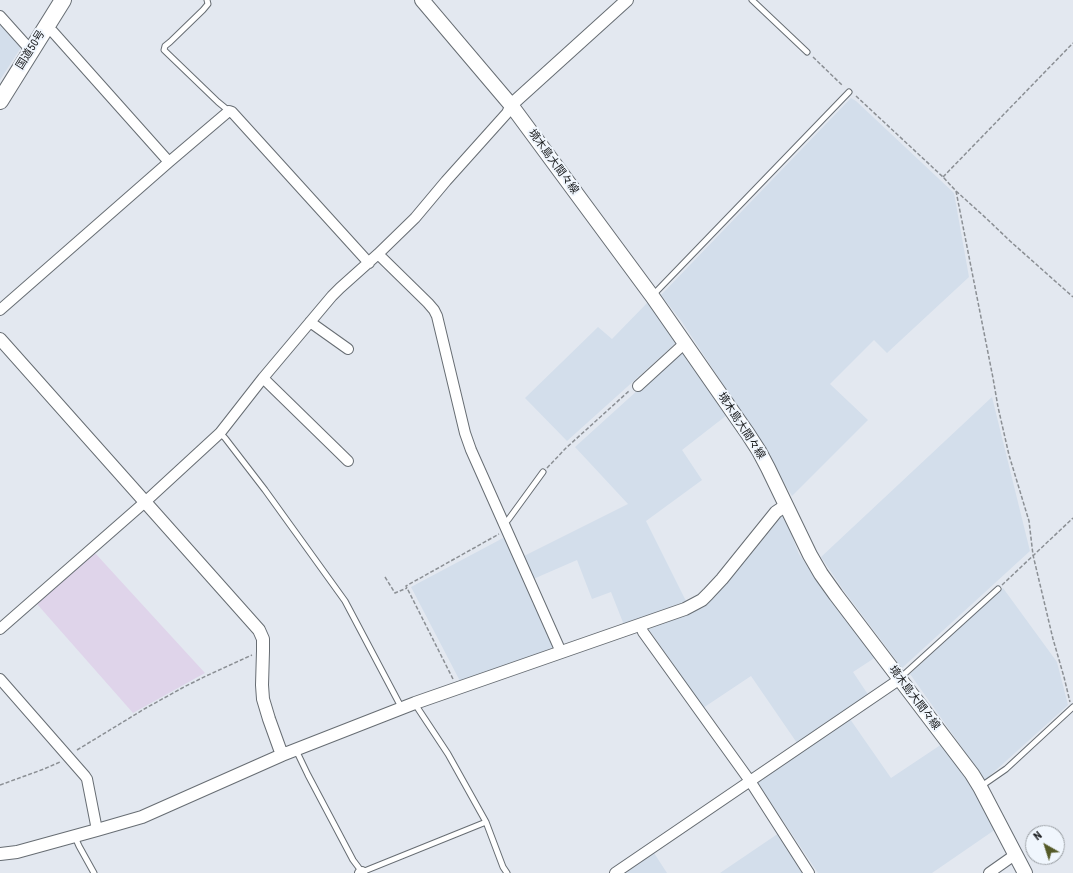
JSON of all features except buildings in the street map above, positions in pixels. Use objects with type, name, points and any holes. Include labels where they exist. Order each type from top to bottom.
[{"type":"highway","name":"国道50号","points":[[0,101],[63,0]]},
{"type":"main road","name":"境木島大間々線","points":[[422,0],[511,105],[652,296],[760,451],[810,555],[821,574],[972,774],[1025,873]]},
{"type":"street","points":[[0,630],[145,502],[220,433],[263,378],[340,288],[369,263],[414,218],[507,112],[511,105],[627,0]]},
{"type":"street","points":[[0,16],[26,45],[32,49]]},
{"type":"street","points":[[46,27],[53,32],[169,162]]},
{"type":"street","points":[[0,310],[228,111],[232,112],[369,263]]},
{"type":"street","points":[[378,254],[428,303],[437,316],[465,433],[471,450],[560,652]]},
{"type":"street","points":[[310,322],[348,349]]},
{"type":"street","points":[[0,339],[259,630],[263,639],[263,699],[282,755]]},
{"type":"street","points":[[638,386],[685,343]]},
{"type":"street","points":[[263,378],[348,461]]},
{"type":"street","points":[[0,854],[16,852],[142,817],[296,749],[414,703],[685,609],[702,600],[722,580],[776,512],[786,506]]},
{"type":"street","points":[[640,625],[643,632],[750,781],[809,873]]},
{"type":"street","points":[[0,679],[83,772],[87,779],[97,830]]},
{"type":"street","points":[[614,873],[900,679]]},
{"type":"street","points":[[989,873],[1016,854]]},
{"type":"lane","points":[[207,0],[208,4],[204,10],[165,46],[164,50],[228,111]]},
{"type":"lane","points":[[752,0],[807,52]]},
{"type":"lane","points":[[652,296],[849,92]]},
{"type":"lane","points":[[220,433],[266,490],[345,602],[401,708]]},
{"type":"lane","points":[[504,527],[543,472]]},
{"type":"lane","points":[[900,679],[998,589]]},
{"type":"lane","points":[[414,703],[448,754],[486,822],[507,873]]},
{"type":"lane","points":[[980,787],[1006,769],[1072,707]]},
{"type":"lane","points":[[296,749],[308,775],[361,873],[486,822]]},
{"type":"lane","points":[[75,836],[94,873]]},
{"type":"path","points":[[943,177],[1073,43]]},
{"type":"path","points":[[807,52],[849,92],[855,95],[1010,241],[1073,297]]},
{"type":"path","points":[[956,191],[1009,456],[1029,521],[1033,555],[1053,639],[1072,707]]},
{"type":"path","points":[[543,472],[566,448],[632,388],[638,386]]},
{"type":"path","points":[[998,589],[1073,518]]},
{"type":"path","points":[[385,577],[395,593],[407,588],[406,586],[504,527]]},
{"type":"path","points":[[407,588],[458,688]]},
{"type":"path","points":[[0,785],[62,761],[107,731],[184,687],[263,651]]},
{"type":"shaded area","points":[[0,21],[22,46],[0,80]]},
{"type":"shaded area","points":[[851,98],[954,193],[969,277],[887,353],[874,340],[830,384],[868,420],[792,496],[749,424],[682,322],[661,295]]},
{"type":"shaded area","points":[[648,302],[677,342],[567,441],[525,398],[598,327],[612,339]]},
{"type":"shaded area","points":[[682,350],[727,415],[682,450],[702,480],[646,521],[686,601],[624,625],[611,592],[592,599],[577,560],[531,580],[522,557],[628,504],[575,447]]},
{"type":"shaded area","points":[[992,397],[1030,551],[902,668],[844,591],[821,557]]},
{"type":"shaded area","points":[[780,516],[784,516],[799,554],[830,599],[876,657],[853,672],[869,696],[797,743],[751,676],[703,708],[648,628],[701,608],[717,593]]},
{"type":"shaded area","points":[[505,537],[555,650],[460,681],[411,587]]},
{"type":"shaded area","points":[[95,553],[205,673],[133,713],[37,604]]},
{"type":"shaded area","points":[[1003,588],[1057,662],[1068,705],[985,780],[910,674]]},
{"type":"shaded area","points":[[850,719],[891,778],[942,744],[974,788],[996,829],[932,873],[818,873],[757,782]]},
{"type":"shaded area","points":[[779,833],[805,873],[720,873]]},
{"type":"shaded area","points":[[654,853],[667,873],[622,873]]}]
